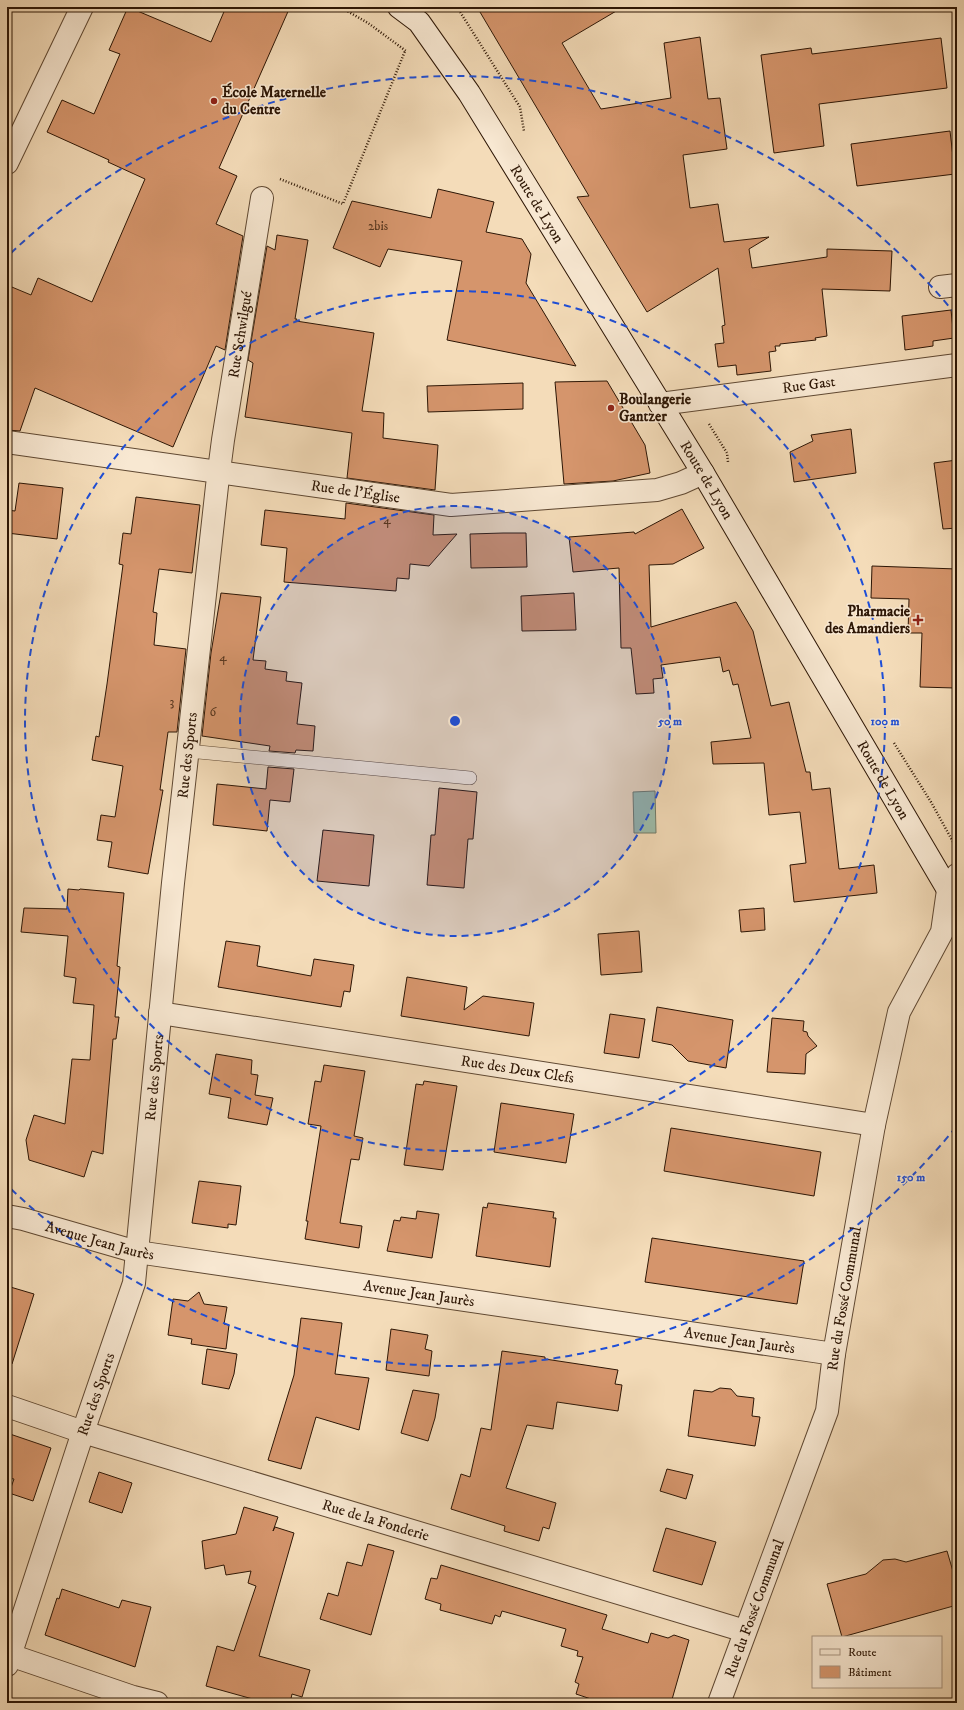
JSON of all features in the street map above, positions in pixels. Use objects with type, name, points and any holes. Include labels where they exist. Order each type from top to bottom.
[{"type":"street","points":[[7,163],[82,7]]},
{"type":"street","name":"Route de Lyon","points":[[399,7],[419,22],[469,94],[703,473],[954,890]]},
{"type":"street","name":"Rue Schwilgué","points":[[219,472],[262,198]]},
{"type":"street","name":"Rue Gast","points":[[660,404],[957,365]]},
{"type":"street","name":"Rue de l'Église","points":[[7,442],[451,504],[656,490],[681,483],[703,473]]},
{"type":"street","name":"Rue des Sports","points":[[8,1658],[134,1283],[160,1013],[219,472]]},
{"type":"street","name":"Rue du Fossé Communal","points":[[719,1703],[827,1411],[834,1354],[874,1125],[899,1012],[942,932],[954,890]]},
{"type":"street","name":"Rue des Deux Clefs","points":[[160,1013],[874,1125]]},
{"type":"street","name":"Avenue Jean Jaurès","points":[[7,1216],[23,1219],[137,1252],[834,1354]]},
{"type":"street","name":"Rue de la Fonderie","points":[[7,1406],[83,1432],[745,1631]]},
{"type":"street","points":[[8,1658],[157,1703]]},
{"type":"lane","points":[[188,751],[470,778]]},
{"type":"path","points":[[262,198],[267,173],[344,204],[405,51]]},
{"type":"shaded area","points":[[655,791],[656,833],[634,833],[633,792]]},
{"type":"building","points":[[128,7],[211,42],[226,7],[290,7],[219,168],[237,176],[216,224],[243,236],[225,350],[216,346],[173,447],[35,388],[20,431],[7,430],[7,285],[31,295],[38,278],[92,302],[145,179],[108,162],[109,160],[47,132],[62,100],[94,114],[120,54],[109,50]]},
{"type":"building","points":[[477,7],[623,7],[562,43],[601,109],[671,98],[664,43],[700,37],[708,99],[720,98],[727,149],[683,155],[690,208],[718,204],[724,242],[769,237],[749,249],[752,268],[827,257],[827,249],[892,251],[890,291],[822,289],[827,336],[815,338],[816,340],[780,344],[780,346],[775,346],[776,351],[769,352],[771,371],[737,375],[736,365],[718,367],[715,344],[724,343],[722,326],[725,325],[718,268],[647,312],[577,197],[589,196]]},
{"type":"building","points":[[941,38],[947,88],[819,104],[824,146],[774,153],[761,55],[811,48],[812,54]]},
{"type":"building","points":[[950,131],[955,174],[857,186],[851,144]]},
{"type":"building","points":[[438,189],[494,202],[486,232],[522,239],[531,254],[526,283],[576,366],[447,340],[462,261],[388,249],[380,267],[333,248],[352,201],[431,218]]},
{"type":"building","points":[[277,235],[308,240],[295,319],[297,319],[296,321],[374,333],[362,411],[384,413],[383,438],[438,445],[435,490],[347,478],[352,433],[245,417],[253,363],[248,360],[267,246],[275,250]]},
{"type":"building","points":[[951,310],[954,338],[933,341],[933,346],[905,350],[902,316]]},
{"type":"building","points":[[607,381],[645,445],[650,473],[613,481],[564,484],[555,382]]},
{"type":"building","points":[[523,383],[523,409],[428,412],[427,386]]},
{"type":"building","points":[[851,429],[856,473],[794,482],[790,452],[813,441],[811,435]]},
{"type":"building","points":[[957,460],[957,528],[943,529],[934,463]]},
{"type":"building","points":[[19,483],[63,488],[57,539],[7,533],[7,510],[15,511]]},
{"type":"building","points":[[136,497],[200,505],[192,573],[159,569],[153,612],[157,613],[154,645],[186,649],[177,732],[168,732],[160,790],[163,790],[148,874],[108,867],[112,842],[97,840],[101,815],[115,817],[123,766],[92,760],[96,736],[99,737],[107,684],[123,565],[119,564],[123,533],[131,534]]},
{"type":"building","points":[[346,503],[434,515],[433,535],[457,534],[429,566],[410,564],[409,579],[397,578],[396,591],[284,582],[287,548],[261,545],[265,510],[345,519]]},
{"type":"building","points":[[682,509],[704,548],[673,564],[649,565],[651,627],[736,602],[753,631],[771,706],[789,702],[806,772],[810,772],[812,790],[830,788],[839,869],[874,865],[877,893],[794,902],[790,865],[806,863],[800,812],[769,815],[764,763],[713,764],[711,742],[751,738],[738,684],[733,685],[729,670],[723,672],[720,657],[661,665],[663,678],[653,679],[654,693],[636,694],[631,648],[621,648],[619,568],[573,572],[569,537],[634,532],[635,534]]},
{"type":"building","points":[[526,533],[527,567],[471,568],[470,534]]},
{"type":"building","points":[[872,566],[957,569],[957,676],[955,688],[920,687],[922,633],[908,633],[909,599],[871,598]]},
{"type":"building","points":[[221,593],[261,597],[253,660],[266,661],[265,669],[287,672],[286,681],[302,683],[297,724],[315,726],[313,751],[296,750],[295,753],[269,751],[270,746],[202,736],[211,653]]},
{"type":"building","points":[[574,593],[576,630],[522,631],[521,596]]},
{"type":"building","points":[[268,767],[294,769],[290,802],[270,800],[267,831],[213,825],[217,784],[266,789]]},
{"type":"building","points":[[439,788],[477,792],[473,839],[468,839],[464,888],[427,885],[431,835],[435,835]]},
{"type":"building","points":[[323,830],[374,835],[369,886],[317,881]]},
{"type":"building","points":[[68,889],[124,893],[117,966],[120,967],[115,1017],[119,1017],[116,1039],[113,1039],[103,1154],[92,1151],[84,1177],[29,1160],[26,1140],[34,1115],[65,1124],[72,1059],[90,1060],[94,1005],[73,1003],[76,978],[64,976],[68,936],[21,932],[24,908],[67,909]]},
{"type":"building","points":[[764,908],[765,930],[741,932],[739,910]]},
{"type":"building","points":[[639,931],[642,972],[601,975],[598,934]]},
{"type":"building","points":[[226,941],[260,946],[257,966],[311,976],[314,959],[354,965],[350,992],[344,991],[341,1007],[218,987]]},
{"type":"building","points":[[407,977],[467,987],[464,1010],[483,996],[534,1003],[529,1036],[401,1016]]},
{"type":"building","points":[[657,1007],[733,1020],[726,1068],[688,1061],[672,1045],[652,1041]]},
{"type":"building","points":[[610,1014],[645,1019],[639,1058],[604,1053]]},
{"type":"building","points":[[772,1018],[804,1021],[803,1031],[807,1032],[808,1036],[817,1046],[806,1054],[805,1074],[767,1072]]},
{"type":"building","points":[[216,1054],[252,1060],[251,1074],[258,1075],[255,1095],[273,1098],[267,1125],[228,1118],[231,1098],[209,1094]]},
{"type":"building","points":[[324,1065],[365,1071],[354,1136],[363,1138],[359,1160],[351,1159],[340,1223],[362,1226],[359,1248],[305,1239],[308,1221],[306,1221],[321,1126],[308,1124],[315,1081],[321,1082]]},
{"type":"building","points":[[424,1081],[457,1086],[443,1170],[404,1165],[416,1084],[423,1085]]},
{"type":"building","points":[[501,1103],[574,1114],[566,1163],[494,1152]]},
{"type":"building","points":[[671,1128],[821,1152],[814,1196],[664,1171]]},
{"type":"building","points":[[199,1181],[241,1186],[236,1225],[228,1224],[228,1228],[192,1223]]},
{"type":"building","points":[[488,1203],[554,1212],[553,1218],[556,1218],[550,1267],[476,1256],[483,1207],[487,1208]]},
{"type":"building","points":[[417,1211],[439,1214],[432,1258],[387,1251],[394,1220],[400,1221],[401,1217],[416,1219]]},
{"type":"building","points":[[652,1238],[804,1261],[797,1304],[645,1282]]},
{"type":"building","points":[[7,1286],[34,1294],[12,1364],[7,1363]]},
{"type":"building","points":[[199,1292],[204,1304],[227,1307],[224,1324],[229,1325],[226,1349],[191,1344],[192,1339],[168,1335],[173,1299],[188,1301]]},
{"type":"building","points":[[301,1318],[342,1323],[335,1374],[369,1378],[359,1430],[316,1417],[301,1469],[268,1460],[294,1375]]},
{"type":"building","points":[[391,1329],[428,1335],[425,1349],[432,1351],[429,1376],[386,1370]]},
{"type":"building","points":[[207,1349],[237,1354],[234,1374],[229,1389],[202,1384]]},
{"type":"building","points":[[502,1351],[618,1370],[615,1384],[622,1385],[618,1411],[557,1402],[553,1429],[527,1425],[506,1488],[556,1503],[549,1529],[543,1527],[539,1541],[504,1531],[505,1526],[451,1509],[461,1474],[470,1477],[481,1428],[491,1430]]},
{"type":"building","points":[[720,1388],[731,1389],[737,1396],[754,1398],[752,1416],[760,1417],[755,1446],[688,1436],[694,1390],[712,1392]]},
{"type":"building","points":[[413,1390],[439,1394],[435,1418],[428,1441],[401,1433]]},
{"type":"building","points":[[7,1433],[51,1448],[33,1501],[9,1493],[14,1479],[7,1478]]},
{"type":"building","points":[[667,1469],[693,1475],[686,1499],[660,1491]]},
{"type":"building","points":[[99,1472],[132,1483],[122,1513],[89,1502]]},
{"type":"building","points":[[244,1507],[278,1517],[273,1531],[275,1527],[294,1533],[259,1656],[310,1670],[302,1697],[292,1694],[290,1703],[267,1703],[206,1686],[217,1646],[234,1651],[256,1586],[248,1583],[251,1571],[226,1575],[224,1565],[205,1569],[202,1541],[236,1534]]},
{"type":"building","points":[[666,1528],[716,1542],[702,1585],[653,1571]]},
{"type":"building","points":[[368,1544],[394,1551],[371,1635],[320,1619],[328,1593],[338,1596],[347,1562],[362,1566]]},
{"type":"building","points":[[947,1551],[957,1585],[957,1605],[842,1636],[827,1584],[866,1574],[883,1560],[895,1559],[906,1562]]},
{"type":"building","points":[[441,1565],[607,1615],[602,1629],[648,1643],[651,1633],[668,1638],[674,1635],[689,1640],[671,1703],[589,1703],[591,1699],[576,1694],[579,1684],[575,1682],[583,1657],[577,1656],[578,1651],[561,1646],[566,1629],[502,1611],[500,1617],[495,1615],[492,1624],[440,1610],[441,1604],[425,1599],[431,1578],[437,1579]]},
{"type":"building","points":[[62,1589],[119,1608],[122,1600],[151,1607],[135,1667],[45,1635],[57,1598],[59,1599]]},
{"type":"place","name":"École Maternelle du Centre","points":[[214,101]]},
{"type":"place","name":"Boulangerie Gantzer","points":[[611,408]]},
{"type":"place","name":"Pharmacie des Amandiers","points":[[918,620]]}]
